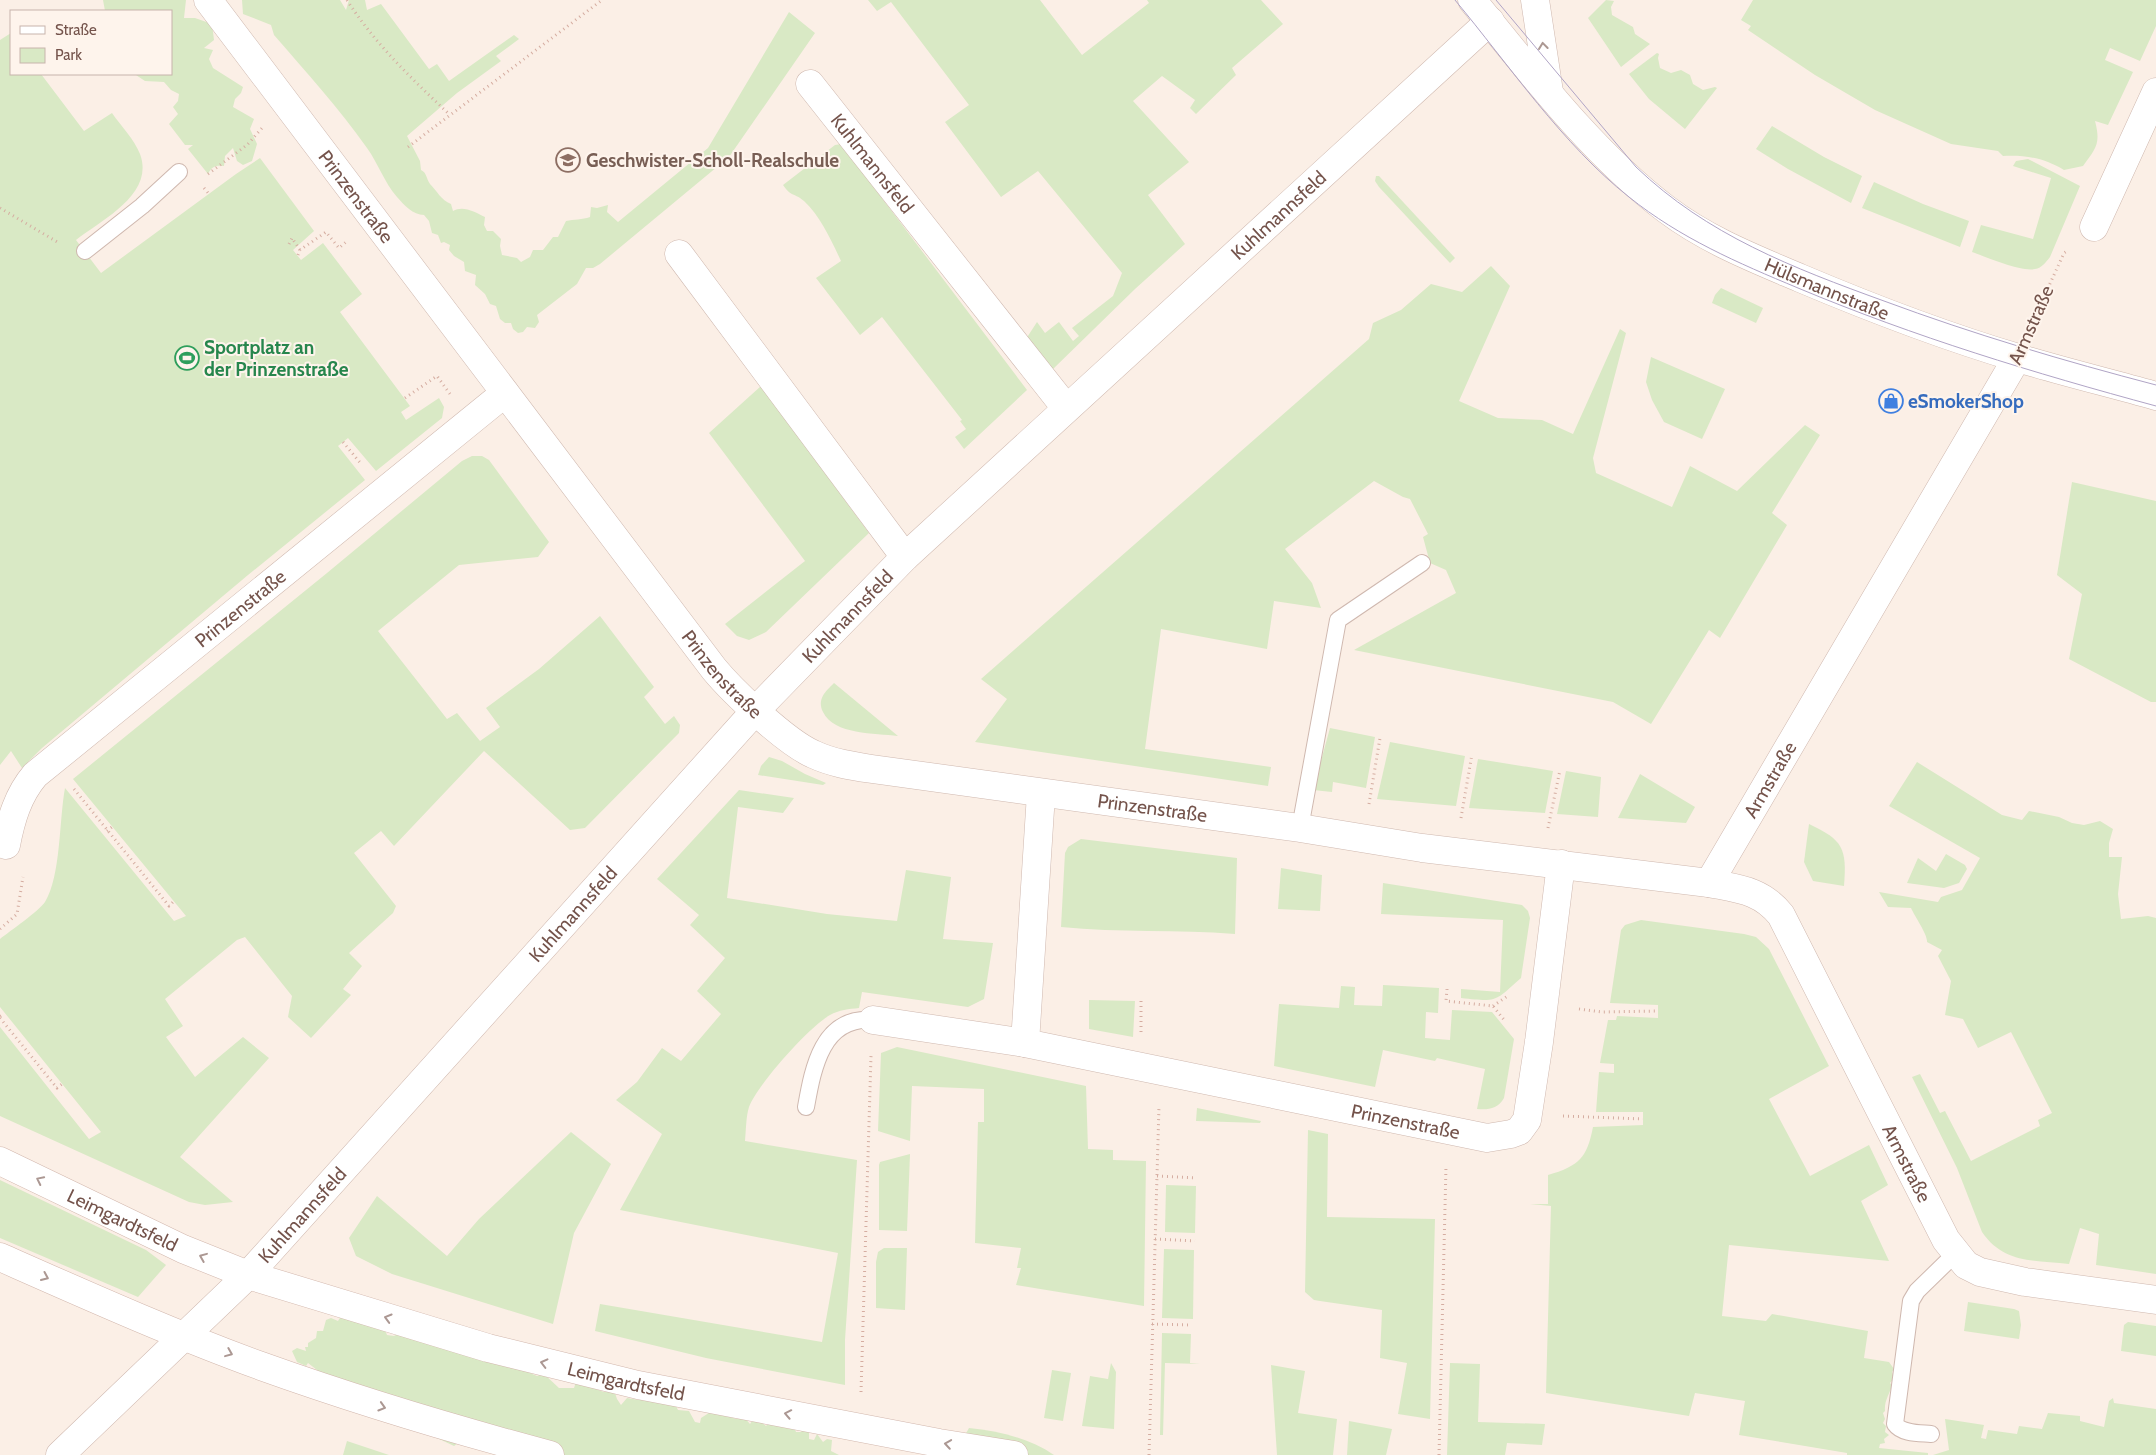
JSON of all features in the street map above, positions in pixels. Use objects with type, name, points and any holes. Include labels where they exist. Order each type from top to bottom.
[{"type":"street","name":"Prinzenstraße","points":[[208,0],[720,676],[756,710],[804,749],[845,765],[1455,851],[1709,883]]},
{"type":"street","name":"Hülsmannstraße","points":[[1472,0],[1614,165],[1642,190],[1693,228],[1742,254],[1846,297],[2017,358],[2156,396]]},
{"type":"street","points":[[1535,0],[1550,92]]},
{"type":"street","name":"Kuhlmannsfeld","points":[[248,1276],[756,710],[905,557],[1490,21]]},
{"type":"street","name":"Kuhlmannsfeld","points":[[810,84],[1066,408]]},
{"type":"street","points":[[2094,227],[2156,92]]},
{"type":"street","name":"Kuhlmannsfeld","points":[[679,254],[905,557]]},
{"type":"street","name":"Armstraße","points":[[2017,358],[1709,883],[1758,894],[1767,899],[1781,914],[1946,1240],[1955,1254],[1966,1265],[1997,1276],[2156,1300]]},
{"type":"street","name":"Prinzenstraße","points":[[3,848],[20,797],[35,775],[505,393]]},
{"type":"street","points":[[1025,1043],[1041,794]]},
{"type":"street","name":"Prinzenstraße","points":[[873,1020],[1025,1043],[1487,1138],[1502,1137],[1519,1131],[1524,1126],[1528,1113],[1544,1005],[1551,862]]},
{"type":"street","name":"Leimgardtsfeld","points":[[0,1161],[183,1249],[248,1276],[488,1348],[638,1385],[860,1428],[1014,1455]]},
{"type":"street","points":[[0,1257],[113,1307],[259,1365],[342,1394],[550,1455]]},
{"type":"street","points":[[60,1455],[183,1335],[248,1276]]},
{"type":"lane","points":[[85,251],[142,206],[179,172]]},
{"type":"lane","points":[[1300,828],[1338,620],[1422,563]]},
{"type":"lane","points":[[806,1107],[818,1056],[829,1038],[836,1029],[849,1022],[857,1019],[873,1020]]},
{"type":"lane","points":[[1931,1434],[1907,1432],[1895,1424],[1906,1329],[1914,1296],[1955,1254]]},
{"type":"path","points":[[346,0],[385,51],[450,115]]},
{"type":"path","points":[[408,147],[602,0]]},
{"type":"path","points":[[208,174],[247,145],[284,100]]},
{"type":"path","points":[[0,208],[67,248],[75,251],[85,251]]},
{"type":"path","points":[[298,255],[300,250],[326,232],[339,248],[373,220]]},
{"type":"path","name":"Armstraße","points":[[2017,358],[2044,293],[2064,253],[2094,227]]},
{"type":"path","points":[[289,244],[292,238],[300,250]]},
{"type":"path","points":[[405,398],[437,376],[452,397],[488,371]]},
{"type":"path","points":[[1364,838],[1380,738]]},
{"type":"path","points":[[1455,851],[1472,754]]},
{"type":"path","points":[[51,762],[169,906],[173,902]]},
{"type":"path","points":[[1551,862],[1560,770]]},
{"type":"path","points":[[107,831],[112,827]]},
{"type":"path","points":[[0,929],[17,914],[23,876],[3,848]]},
{"type":"path","points":[[1447,989],[1446,1001],[1493,1006],[1519,1038],[1539,1042]]},
{"type":"path","points":[[1544,1005],[1602,1012],[1658,1011]]},
{"type":"path","points":[[4,1013],[0,1017],[57,1088],[62,1084]]},
{"type":"path","points":[[860,1428],[873,1020]]},
{"type":"path","points":[[1150,1455],[1152,1324],[1161,1070]]},
{"type":"path","points":[[1528,1113],[1593,1118],[1643,1119]]},
{"type":"path","points":[[1439,1455],[1447,1130]]},
{"type":"path","points":[[1157,1176],[1196,1178]]},
{"type":"path","points":[[1155,1239],[1194,1241]]},
{"type":"path","points":[[1152,1324],[1192,1325]]},
{"type":"green space","points":[[103,0],[186,0],[184,18],[195,18],[212,24],[214,40],[204,48],[213,50],[209,59],[213,68],[243,87],[241,93],[235,99],[233,107],[254,119],[250,129],[257,144],[252,161],[243,165],[237,161],[233,148],[225,156],[224,166],[211,169],[208,174],[188,149],[193,145],[185,145],[169,124],[178,114],[173,107],[178,101],[179,94],[171,90],[164,82],[145,81],[136,75],[172,75],[172,10],[105,10]]},
{"type":"green space","points":[[242,0],[340,0],[346,10],[349,0],[365,0],[367,10],[381,4],[429,69],[437,64],[449,81],[514,35],[519,39],[496,56],[501,61],[457,93],[407,136],[420,161],[421,170],[439,195],[451,204],[453,211],[465,209],[485,217],[484,225],[487,231],[493,231],[501,239],[502,255],[517,258],[521,262],[530,257],[533,250],[543,250],[553,237],[558,237],[566,221],[590,217],[591,207],[597,208],[608,205],[607,212],[618,222],[708,148],[789,12],[815,33],[729,157],[600,264],[593,268],[586,268],[577,284],[537,315],[539,322],[535,328],[527,327],[523,332],[518,333],[513,329],[511,323],[505,323],[500,319],[496,306],[490,304],[485,294],[475,285],[476,275],[465,271],[464,262],[454,256],[449,250],[450,245],[444,242],[441,243],[438,235],[432,233],[429,221],[424,215],[412,211],[397,197],[356,133],[322,90],[274,35],[271,25],[243,14]]},
{"type":"green space","points":[[868,0],[1040,0],[1082,55],[1149,3],[1147,0],[1261,0],[1283,24],[1232,68],[1236,75],[1196,114],[1190,108],[1195,100],[1162,76],[1133,101],[1189,162],[1148,195],[1185,244],[1135,289],[1052,370],[1026,339],[1037,322],[1045,333],[1059,322],[1073,341],[1079,336],[1072,328],[1113,296],[1122,273],[1038,171],[1001,197],[945,122],[969,105],[891,2],[877,11]]},
{"type":"green space","points":[[1606,0],[1614,1],[1611,7],[1612,15],[1633,27],[1635,34],[1650,44],[1621,67],[1588,18]]},
{"type":"green space","points":[[1753,0],[2156,0],[2156,26],[2140,61],[2110,48],[2105,60],[2133,72],[2108,125],[2095,121],[2097,141],[2091,155],[2083,166],[2064,170],[2035,158],[2003,156],[1998,151],[1951,144],[1875,110],[1815,75],[1748,30],[1751,26],[1741,20]]},
{"type":"green space","name":"Sportplatz an der Prinzenstraße","points":[[10,34],[10,75],[42,75],[84,131],[112,113],[131,138],[140,154],[143,168],[140,182],[133,194],[112,215],[76,240],[101,273],[260,158],[314,231],[293,250],[301,260],[323,243],[362,294],[340,312],[410,406],[401,412],[406,420],[439,398],[444,407],[442,418],[376,471],[348,438],[338,446],[365,480],[248,575],[42,748],[22,768],[11,751],[0,765],[0,40]]},
{"type":"green space","points":[[1657,53],[1659,54],[1660,68],[1671,73],[1681,70],[1690,75],[1693,84],[1703,90],[1717,88],[1685,129],[1649,99],[1629,74]]},
{"type":"green space","points":[[1772,126],[1824,157],[1862,176],[1851,203],[1788,169],[1756,149]]},
{"type":"green space","points":[[841,144],[1027,390],[964,449],[955,437],[966,429],[960,421],[962,420],[882,317],[860,335],[816,278],[841,261],[816,214],[804,201],[788,191],[783,185],[835,145]]},
{"type":"green space","points":[[2028,159],[2080,186],[2050,257],[2044,264],[2035,269],[2004,264],[1972,252],[1981,225],[2033,239],[2051,178],[2013,166],[2016,161]]},
{"type":"green space","points":[[1376,176],[1379,176],[1455,258],[1450,263],[1379,187],[1375,181]]},
{"type":"green space","points":[[1874,182],[1923,204],[1969,221],[1960,247],[1862,208]]},
{"type":"green space","points":[[1491,266],[1510,286],[1459,401],[1498,418],[1542,420],[1573,434],[1620,329],[1626,333],[1593,458],[1596,473],[1672,507],[1690,466],[1737,491],[1805,425],[1820,435],[1772,513],[1787,525],[1720,638],[1709,630],[1651,724],[1613,702],[1354,650],[1456,593],[1446,570],[1430,563],[1423,537],[1428,534],[1410,499],[1374,481],[1285,549],[1312,583],[1321,608],[1274,601],[1267,649],[1161,629],[1145,749],[1271,767],[1268,786],[975,742],[1007,699],[981,679],[1369,339],[1373,323],[1401,310],[1431,284],[1462,292]]},
{"type":"green space","points":[[1721,288],[1763,308],[1756,323],[1712,303],[1715,295]]},
{"type":"green space","points":[[1651,357],[1725,389],[1702,439],[1664,422],[1652,400],[1646,382]]},
{"type":"green space","points":[[761,386],[869,533],[766,632],[749,640],[737,636],[725,624],[805,561],[709,433]]},
{"type":"green space","points":[[472,456],[482,456],[489,460],[549,542],[538,557],[459,565],[378,631],[447,719],[457,713],[480,741],[500,727],[486,708],[539,669],[600,616],[654,687],[644,697],[665,724],[674,716],[680,725],[679,733],[585,828],[570,830],[484,751],[394,846],[381,831],[354,853],[396,906],[393,913],[349,953],[362,966],[343,989],[351,995],[311,1038],[288,1017],[292,996],[245,937],[237,940],[165,999],[183,1026],[166,1037],[195,1077],[243,1037],[269,1058],[180,1157],[233,1202],[205,1205],[189,1202],[0,1116],[0,1027],[89,1139],[101,1132],[0,1007],[0,939],[42,906],[50,891],[57,863],[65,788],[174,921],[186,916],[73,779],[462,461]]},
{"type":"green space","points":[[2072,482],[2156,501],[2156,702],[2151,702],[2069,659],[2082,594],[2057,575]]},
{"type":"green space","points":[[834,683],[898,736],[856,732],[828,720],[821,707],[821,699]]},
{"type":"green space","points":[[1330,728],[1375,737],[1366,788],[1333,782],[1332,792],[1313,790]]},
{"type":"green space","points":[[1390,742],[1465,756],[1456,806],[1377,799]]},
{"type":"green space","points":[[769,757],[782,761],[826,783],[823,785],[758,775],[761,766]]},
{"type":"green space","points":[[1478,759],[1553,771],[1545,813],[1469,808]]},
{"type":"green space","points":[[1917,762],[2002,815],[2022,820],[2029,811],[2059,817],[2072,823],[2084,825],[2100,821],[2113,829],[2109,843],[2109,857],[2122,857],[2118,894],[2121,919],[2148,916],[2156,918],[2156,1274],[2096,1265],[2099,1234],[2080,1228],[2069,1264],[2032,1261],[2010,1255],[2000,1250],[1982,1232],[1957,1168],[1912,1077],[1920,1074],[1940,1113],[1945,1111],[1971,1161],[2040,1126],[2038,1120],[2052,1113],[2011,1032],[1978,1048],[1963,1019],[1945,1015],[1951,981],[1938,956],[1942,950],[1927,942],[1911,908],[1888,907],[1879,892],[1938,902],[1941,897],[1962,890],[1980,858],[1889,806]]},
{"type":"green space","points":[[1566,771],[1601,777],[1598,817],[1557,814]]},
{"type":"green space","points":[[1640,774],[1695,807],[1686,823],[1618,818]]},
{"type":"green space","points":[[739,790],[794,798],[783,813],[738,807],[727,898],[827,914],[897,921],[906,870],[951,877],[943,939],[993,943],[984,999],[968,1007],[862,992],[859,1008],[848,1009],[830,1015],[798,1043],[762,1085],[749,1107],[745,1141],[857,1160],[845,1340],[845,1385],[706,1358],[595,1331],[600,1304],[822,1342],[838,1253],[620,1210],[662,1134],[616,1100],[637,1082],[662,1048],[681,1061],[721,1014],[697,991],[725,958],[690,925],[699,915],[657,879]]},
{"type":"green space","points":[[1809,824],[1829,835],[1840,847],[1845,863],[1844,886],[1813,881],[1804,862]]},
{"type":"green space","points":[[1081,839],[1237,858],[1235,934],[1061,927],[1065,853],[1068,847]]},
{"type":"green space","points":[[1946,854],[1965,865],[1967,869],[1959,883],[1944,888],[1907,883],[1918,858],[1936,871]]},
{"type":"green space","points":[[1281,868],[1322,875],[1320,911],[1278,909]]},
{"type":"green space","points":[[1383,883],[1522,905],[1528,911],[1530,918],[1521,978],[1500,996],[1489,1000],[1461,998],[1461,989],[1500,992],[1503,920],[1381,914]]},
{"type":"green space","points":[[1641,920],[1744,934],[1756,937],[1769,949],[1829,1066],[1769,1099],[1810,1176],[1869,1145],[1888,1185],[1861,1201],[1889,1261],[1729,1245],[1722,1316],[1766,1321],[1772,1314],[1868,1331],[1864,1358],[1889,1362],[1894,1369],[1892,1372],[1894,1378],[1890,1383],[1892,1385],[1883,1413],[1885,1419],[1883,1423],[1886,1426],[1885,1432],[1889,1435],[1884,1439],[1885,1443],[1880,1444],[1879,1448],[1928,1453],[1928,1455],[1847,1455],[1847,1453],[1739,1435],[1745,1401],[1695,1393],[1689,1416],[1546,1393],[1551,1206],[1530,1204],[1548,1204],[1548,1175],[1567,1168],[1580,1159],[1588,1146],[1593,1127],[1643,1125],[1643,1112],[1596,1112],[1599,1072],[1614,1073],[1614,1064],[1600,1063],[1608,1020],[1616,1020],[1617,1016],[1658,1018],[1658,1005],[1610,1003],[1621,930],[1625,925]]},
{"type":"green space","points":[[1383,985],[1439,988],[1438,1013],[1426,1012],[1425,1038],[1450,1040],[1452,1010],[1492,1012],[1514,1039],[1502,1102],[1496,1107],[1489,1109],[1477,1109],[1485,1069],[1437,1058],[1435,1061],[1383,1050],[1375,1087],[1274,1066],[1279,1004],[1339,1008],[1341,986],[1355,987],[1354,1005],[1382,1006]]},
{"type":"green space","points":[[1089,1000],[1135,1001],[1133,1037],[1089,1029]]},
{"type":"green space","points":[[897,1047],[1086,1086],[1088,1149],[1113,1150],[1113,1160],[1146,1161],[1144,1306],[1016,1285],[1021,1268],[1017,1268],[1021,1248],[975,1243],[978,1122],[984,1122],[984,1089],[912,1086],[910,1141],[878,1131],[881,1053]]},
{"type":"green space","points":[[1197,1108],[1261,1121],[1260,1123],[1196,1121]]},
{"type":"green space","points":[[1308,1130],[1328,1134],[1327,1217],[1435,1219],[1430,1419],[1398,1414],[1407,1363],[1380,1358],[1382,1310],[1314,1300],[1305,1292]]},
{"type":"green space","points":[[571,1132],[611,1164],[574,1233],[553,1324],[392,1274],[356,1256],[349,1238],[377,1196],[447,1256],[479,1219]]},
{"type":"green space","points":[[910,1154],[907,1231],[879,1230],[880,1162]]},
{"type":"green space","points":[[0,1180],[146,1250],[166,1265],[138,1297],[0,1238]]},
{"type":"green space","points":[[1166,1185],[1196,1186],[1195,1233],[1165,1232]]},
{"type":"green space","points":[[884,1248],[907,1248],[905,1310],[876,1308],[876,1262],[878,1252]]},
{"type":"green space","points":[[1164,1249],[1194,1250],[1193,1319],[1162,1318]]},
{"type":"green space","points":[[1968,1302],[2019,1311],[2021,1325],[2019,1339],[1964,1331]]},
{"type":"green space","points":[[341,1316],[383,1325],[387,1335],[394,1336],[402,1331],[412,1340],[415,1339],[486,1358],[491,1363],[493,1358],[528,1369],[530,1373],[537,1376],[544,1374],[559,1388],[574,1388],[576,1382],[604,1392],[614,1390],[621,1405],[627,1398],[639,1400],[640,1395],[675,1404],[678,1410],[689,1411],[695,1422],[700,1423],[701,1418],[712,1411],[736,1419],[740,1415],[743,1416],[750,1424],[752,1421],[760,1421],[766,1426],[770,1422],[785,1425],[787,1428],[794,1427],[796,1432],[801,1432],[804,1428],[809,1429],[809,1439],[814,1440],[817,1434],[823,1442],[827,1439],[832,1440],[831,1451],[839,1455],[520,1455],[464,1439],[454,1446],[320,1382],[317,1370],[308,1363],[306,1366],[297,1362],[292,1351],[297,1348],[306,1351],[305,1347],[308,1347],[308,1343],[316,1338],[317,1331],[323,1331],[326,1320],[331,1318],[338,1321]]},
{"type":"green space","points":[[2128,1322],[2156,1326],[2156,1356],[2121,1351],[2124,1325]]},
{"type":"green space","points":[[1162,1333],[1191,1334],[1190,1363],[1200,1364],[1165,1363],[1163,1435],[1160,1435]]},
{"type":"green space","points":[[1111,1363],[1116,1372],[1114,1429],[1082,1426],[1090,1376],[1108,1379]]},
{"type":"green space","points":[[1450,1363],[1480,1364],[1478,1422],[1545,1424],[1542,1445],[1507,1443],[1505,1455],[1447,1455]]},
{"type":"green space","points":[[1271,1365],[1305,1371],[1298,1413],[1337,1419],[1333,1455],[1277,1455]]},
{"type":"green space","points":[[1052,1370],[1071,1373],[1063,1421],[1044,1418]]},
{"type":"green space","points":[[2113,1398],[2114,1403],[2156,1409],[2156,1455],[1933,1455],[1949,1450],[1945,1419],[1984,1425],[1981,1438],[1986,1439],[1988,1430],[2017,1434],[2019,1426],[2042,1429],[2048,1413],[2080,1416],[2080,1421],[2104,1427],[2109,1401]]},
{"type":"green space","points":[[1349,1421],[1392,1429],[1386,1455],[1347,1455]]},
{"type":"green space","points":[[969,1428],[1013,1436],[1034,1444],[1054,1455],[961,1455],[957,1449]]},
{"type":"green space","points":[[347,1441],[389,1455],[343,1455]]},
{"type":"tram line","points":[[1455,0],[1559,129],[1605,176],[1648,212],[1668,225],[1732,259],[1842,306],[1975,353],[2065,381],[2156,406]]},
{"type":"tram line","points":[[1496,0],[1636,167],[1663,191],[1722,231],[1752,247],[1817,276],[1917,313],[2019,346],[2156,385]]},
{"type":"place","name":"Geschwister-Scholl-Realschule","points":[[568,160]]},
{"type":"place","name":"Sportplatz an der Prinzenstraße","points":[[187,358]]},
{"type":"place","name":"eSmokerShop","points":[[1891,401]]}]
